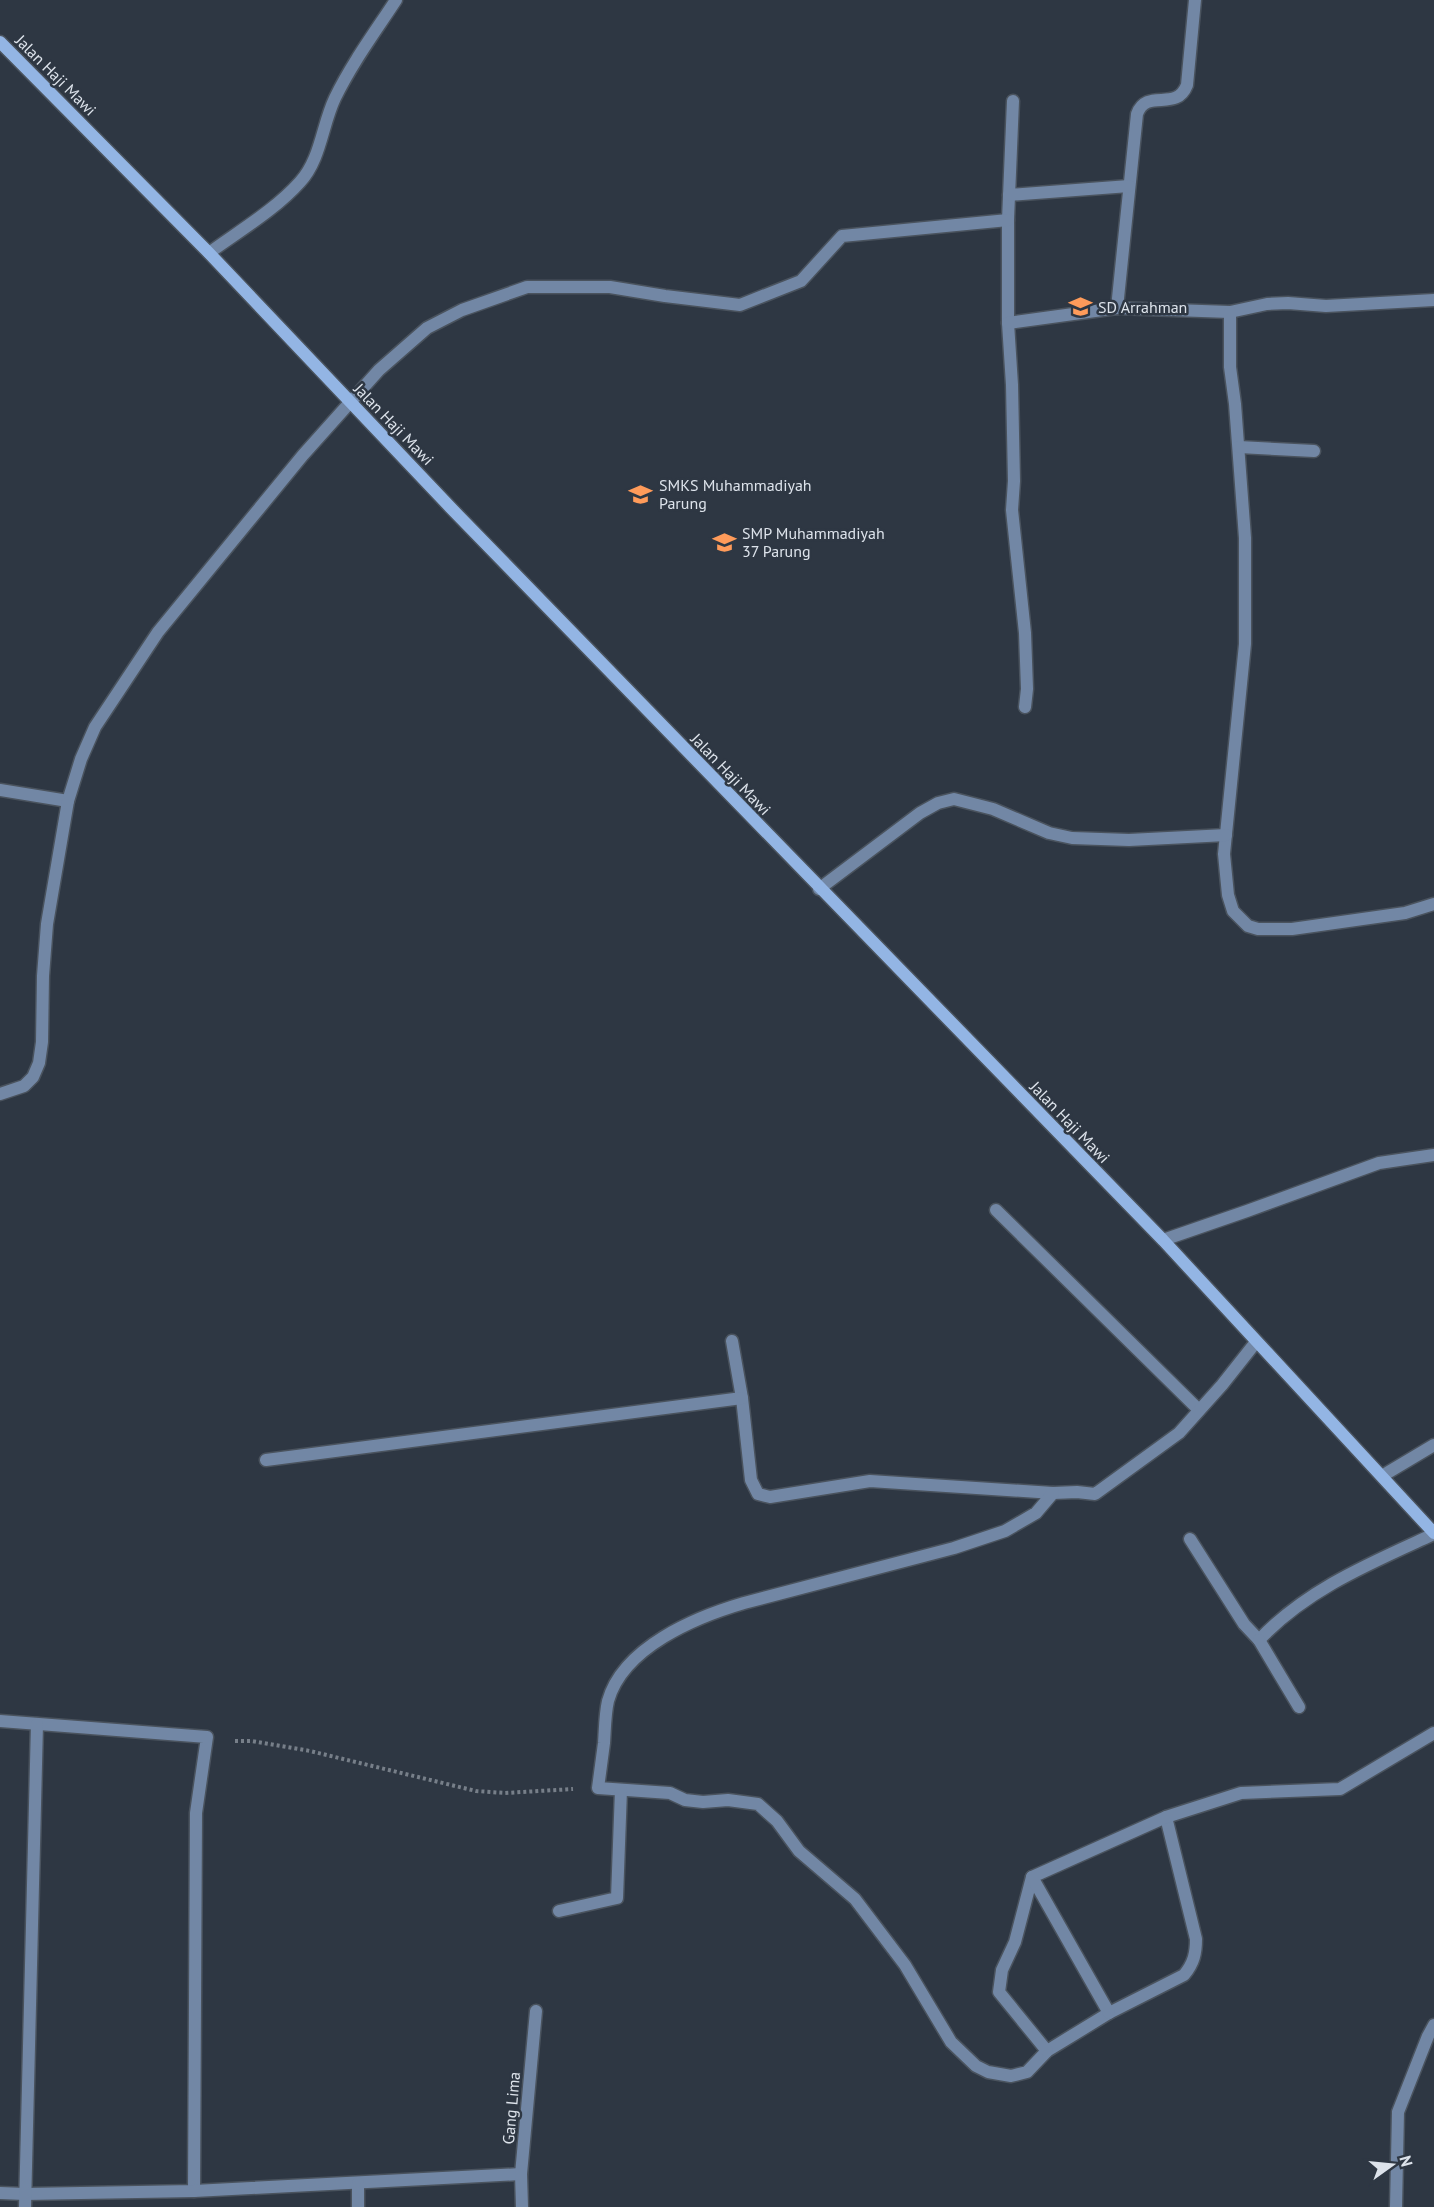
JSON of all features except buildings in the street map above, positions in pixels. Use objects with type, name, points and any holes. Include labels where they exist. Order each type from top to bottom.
[{"type":"street","points":[[209,253],[282,199],[301,182],[312,164],[335,99],[355,61],[396,0]]},
{"type":"street","points":[[1117,308],[1137,114],[1139,107],[1147,101],[1177,98],[1182,95],[1187,85],[1195,0]]},
{"type":"street","name":"Jalan Haji Mawi","points":[[0,42],[209,253],[350,404],[1162,1240],[1434,1534]]},
{"type":"street","points":[[1013,100],[1008,220],[1008,323],[1014,481],[1012,510],[1024,633],[1027,688],[1025,707]]},
{"type":"street","points":[[1009,195],[1129,186]]},
{"type":"street","points":[[0,1094],[24,1086],[33,1077],[39,1063],[47,924],[68,801],[81,759],[95,727],[158,632],[303,455],[379,370],[427,328],[462,310],[527,287],[610,287],[740,305],[801,281],[842,236],[1008,220]]},
{"type":"street","points":[[1008,323],[1117,308],[1230,312],[1268,304],[1326,306],[1434,300]]},
{"type":"street","points":[[1230,312],[1230,368],[1239,447],[1245,538],[1245,644],[1224,854],[1228,895],[1233,912],[1248,926],[1258,929],[1292,928],[1405,913],[1434,904]]},
{"type":"street","points":[[1239,447],[1314,451]]},
{"type":"street","points":[[0,790],[68,801]]},
{"type":"street","points":[[819,889],[920,813],[938,803],[954,799],[993,809],[1049,833],[1072,838],[1129,840],[1226,835]]},
{"type":"street","points":[[1162,1240],[1247,1212],[1378,1163],[1434,1155]]},
{"type":"street","points":[[996,1210],[1199,1410]]},
{"type":"street","points":[[732,1341],[742,1398],[751,1480],[758,1494],[770,1497],[870,1481],[1095,1494],[1179,1433],[1256,1342]]},
{"type":"street","points":[[266,1460],[742,1398]]},
{"type":"street","points":[[1382,1476],[1434,1445]]},
{"type":"street","points":[[1053,1493],[1036,1513],[1005,1531],[954,1548],[744,1602],[711,1613],[668,1634],[642,1652],[620,1677],[608,1701],[598,1788],[670,1793],[685,1800],[703,1802],[728,1800],[758,1804],[777,1821],[799,1851],[855,1899],[905,1965],[951,2042],[964,2055],[988,2072],[1011,2076],[1027,2072],[1047,2051],[1109,2013],[1184,1975],[1192,1966],[1196,1953],[1194,1923],[1166,1817]]},
{"type":"street","points":[[1258,1640],[1277,1620],[1344,1576],[1434,1534]]},
{"type":"street","points":[[1190,1539],[1244,1624],[1258,1640],[1299,1707]]},
{"type":"street","points":[[0,1720],[207,1737],[196,1813],[194,2191]]},
{"type":"street","points":[[25,2201],[37,1724]]},
{"type":"street","points":[[1032,1877],[1166,1817],[1241,1793],[1340,1789],[1434,1733]]},
{"type":"street","points":[[559,1911],[617,1899],[621,1790]]},
{"type":"street","points":[[1032,1877],[1015,1942],[1006,1959],[999,1982],[999,1992],[1047,2051]]},
{"type":"street","points":[[1032,1877],[1109,2013]]},
{"type":"street","name":"Gang Lima","points":[[522,2207],[521,2174],[536,2011]]},
{"type":"street","points":[[1396,2207],[1398,2112],[1434,2025]]},
{"type":"street","points":[[0,2193],[25,2201],[521,2174]]},
{"type":"street","points":[[358,2183],[358,2207]]},
{"type":"path","points":[[207,1737],[279,1745],[476,1791],[505,1793],[598,1788]]},
{"type":"place","name":"SD Arrahman","points":[[1080,307]]},
{"type":"place","name":"SMKS Muhammadiyah Parung","points":[[641,494]]},
{"type":"place","name":"SMP Muhammadiyah 37 Parung","points":[[724,542]]}]
